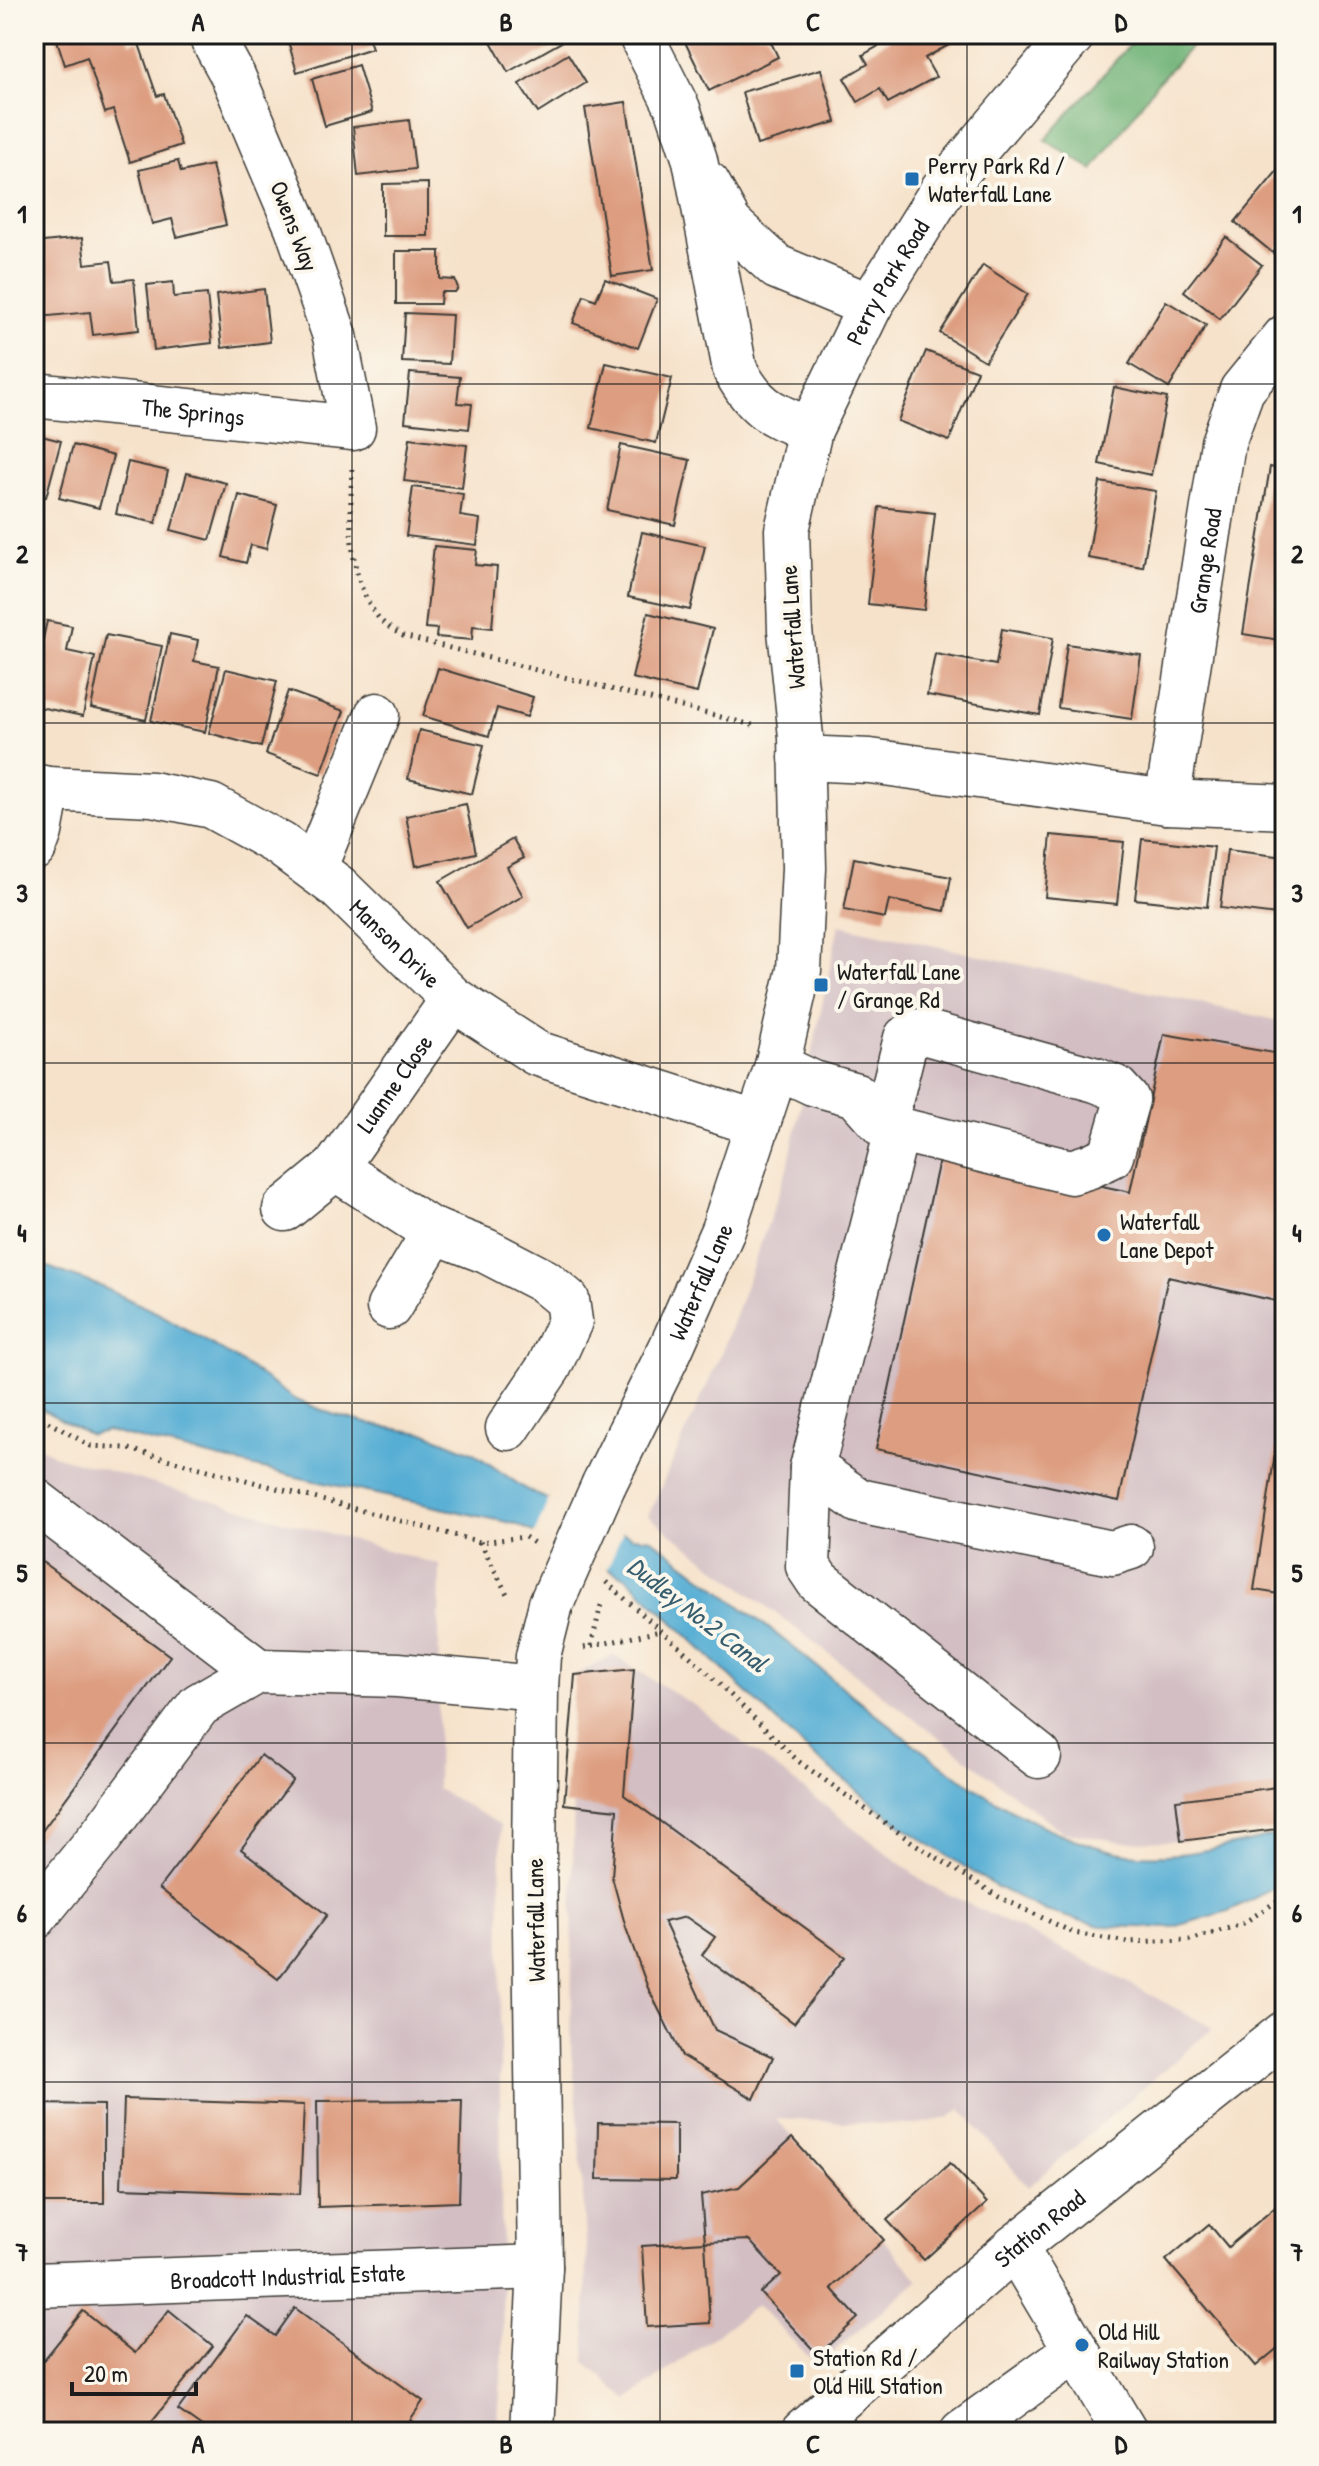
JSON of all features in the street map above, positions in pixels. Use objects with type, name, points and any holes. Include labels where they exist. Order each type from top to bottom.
[{"type":"street","name":"Owens Way","points":[[210,34],[233,76],[297,227],[335,336],[353,428]]},
{"type":"street","points":[[640,34],[678,109],[695,160],[735,370],[750,396],[769,412],[810,430]]},
{"type":"street","name":"Perry Park Road","points":[[810,430],[870,306],[943,189],[1073,34]]},
{"type":"street","points":[[695,160],[730,224],[777,267],[870,306]]},
{"type":"street","name":"Grange Road","points":[[1167,802],[1223,443],[1242,390],[1285,337]]},
{"type":"street","name":"The Springs","points":[[34,395],[353,428]]},
{"type":"street","name":"Waterfall Lane","points":[[532,2432],[540,2267],[534,1859],[537,1672],[551,1604],[723,1230],[777,1066],[799,970],[804,868],[801,747],[790,630],[787,530],[810,430]]},
{"type":"street","points":[[314,869],[377,715]]},
{"type":"street","points":[[801,747],[870,761],[1167,802],[1285,807]]},
{"type":"street","points":[[34,848],[40,832],[41,787]]},
{"type":"street","name":"Manson Drive","points":[[41,787],[152,794],[211,806],[280,844],[338,887],[453,999],[536,1053],[758,1124]]},
{"type":"street","name":"Luanne Close","points":[[285,1209],[335,1168],[453,999]]},
{"type":"street","points":[[777,1066],[813,1083],[856,1095],[891,1128],[1071,1172],[1111,1156],[1127,1100],[1116,1088],[1096,1080],[920,1031],[906,1038],[891,1128],[812,1468],[808,1566],[818,1581],[1039,1756]]},
{"type":"street","points":[[335,1168],[435,1231],[486,1251],[544,1281],[567,1300],[570,1321],[549,1367],[508,1428]]},
{"type":"street","points":[[389,1307],[435,1231]]},
{"type":"street","points":[[812,1468],[859,1501],[1112,1553],[1131,1547]]},
{"type":"street","points":[[34,1500],[258,1671]]},
{"type":"street","points":[[34,1918],[101,1836],[199,1705],[258,1671],[398,1675],[537,1672]]},
{"type":"street","name":"Station Road","points":[[803,2432],[1015,2247],[1285,2033]]},
{"type":"street","points":[[1015,2247],[1125,2432]]},
{"type":"street","name":"Broadcott Industrial Estate","points":[[34,2285],[540,2267]]},
{"type":"street","points":[[962,2432],[1076,2350]]},
{"type":"path","points":[[353,428],[350,532],[361,587],[379,619],[403,636],[801,747]]},
{"type":"path","points":[[34,1414],[91,1446],[125,1448],[480,1542],[525,1537],[538,1544]]},
{"type":"path","points":[[600,1579],[661,1631],[798,1761],[912,1842],[999,1897],[1074,1933],[1127,1942],[1190,1940],[1242,1924],[1285,1896]]},
{"type":"path","points":[[591,1646],[607,1583]]},
{"type":"path","points":[[537,1672],[591,1646],[661,1631]]},
{"type":"path","points":[[1203,2432],[1221,2423],[1227,2432]]},
{"type":"shaded area","points":[[839,925],[1285,1022],[1285,1828],[1181,1841],[1122,1842],[1063,1832],[648,1516],[722,1352],[788,1167]]},
{"type":"shaded area","points":[[34,1442],[53,1455],[440,1565],[437,1789],[501,1825],[503,2352],[497,2432],[34,2432]]},
{"type":"shaded area","points":[[613,1655],[698,1708],[927,1884],[1079,1957],[1213,2028],[1028,2187],[961,2109],[948,2118],[913,2125],[776,2119],[919,2280],[817,2365],[757,2305],[627,2400],[585,2362],[587,2258],[571,2053],[575,1675]]},
{"type":"green space","points":[[1139,34],[1203,34],[1158,82],[1093,170],[1045,140]]},
{"type":"water","name":"Dudley No.2 Canal","points":[[34,1262],[100,1286],[160,1314],[238,1360],[294,1399],[332,1414],[428,1434],[472,1452],[527,1490],[632,1537],[652,1539],[920,1749],[995,1801],[1035,1822],[1075,1840],[1137,1855],[1201,1851],[1285,1833],[1285,1883],[1228,1911],[1170,1928],[1100,1926],[1046,1911],[993,1885],[906,1829],[808,1751],[626,1577],[516,1524],[301,1478],[106,1431],[90,1435],[43,1410],[34,1394]]},
{"type":"pier","points":[[550,1496],[624,1529],[606,1572],[533,1537]]},
{"type":"building","points":[[55,34],[127,34],[130,43],[138,41],[157,96],[164,94],[181,145],[130,162],[113,110],[105,113],[87,57],[65,65]]},
{"type":"building","points":[[286,34],[348,34],[349,37],[367,34],[372,48],[297,72]]},
{"type":"building","points":[[497,34],[559,34],[563,41],[508,72],[489,38]]},
{"type":"building","points":[[681,34],[767,34],[778,57],[709,91]]},
{"type":"building","points":[[900,34],[969,34],[925,58],[936,77],[888,103],[880,89],[858,102],[844,78],[868,64],[863,55]]},
{"type":"building","points":[[568,54],[586,83],[538,113],[519,84]]},
{"type":"building","points":[[358,65],[372,112],[325,126],[312,79]]},
{"type":"building","points":[[821,69],[836,122],[757,145],[742,92]]},
{"type":"building","points":[[626,102],[653,270],[612,276],[585,108]]},
{"type":"building","points":[[409,120],[415,169],[358,176],[353,127]]},
{"type":"building","points":[[178,161],[181,172],[212,165],[226,225],[177,237],[172,219],[152,224],[139,170]]},
{"type":"building","points":[[1283,164],[1285,239],[1273,253],[1235,222]]},
{"type":"building","points":[[428,183],[428,236],[383,236],[383,184]]},
{"type":"building","points":[[1226,237],[1262,265],[1220,319],[1184,291]]},
{"type":"building","points":[[82,238],[85,264],[111,261],[114,281],[134,279],[139,330],[93,335],[90,312],[39,317],[34,243]]},
{"type":"building","points":[[396,251],[440,251],[440,279],[455,280],[458,288],[455,292],[441,292],[440,304],[396,304]]},
{"type":"building","points":[[983,265],[1028,294],[985,361],[940,333]]},
{"type":"building","points":[[605,279],[657,299],[638,348],[573,323],[584,295],[596,300]]},
{"type":"building","points":[[173,282],[174,297],[207,294],[212,343],[154,350],[147,285]]},
{"type":"building","points":[[264,289],[270,342],[222,348],[216,295]]},
{"type":"building","points":[[1166,301],[1206,325],[1169,388],[1129,364]]},
{"type":"building","points":[[405,313],[452,315],[449,364],[402,362]]},
{"type":"building","points":[[926,351],[977,371],[949,441],[898,421]]},
{"type":"building","points":[[606,363],[672,378],[656,443],[591,428]]},
{"type":"building","points":[[410,373],[460,377],[457,403],[472,404],[469,429],[405,422]]},
{"type":"building","points":[[1114,387],[1167,398],[1151,475],[1099,464]]},
{"type":"building","points":[[34,434],[61,441],[46,497],[34,494]]},
{"type":"building","points":[[410,438],[467,445],[462,488],[404,481]]},
{"type":"building","points":[[73,445],[113,456],[99,508],[59,498]]},
{"type":"building","points":[[621,445],[690,460],[675,525],[607,510]]},
{"type":"building","points":[[128,462],[168,471],[156,523],[116,514]]},
{"type":"building","points":[[1270,467],[1285,470],[1285,641],[1243,634]]},
{"type":"building","points":[[187,473],[226,483],[210,540],[171,530]]},
{"type":"building","points":[[1100,482],[1156,491],[1143,567],[1088,558]]},
{"type":"building","points":[[413,487],[463,494],[460,516],[480,519],[477,545],[406,536]]},
{"type":"building","points":[[239,495],[277,505],[266,549],[251,545],[246,563],[223,557]]},
{"type":"building","points":[[879,507],[935,513],[924,610],[868,604]]},
{"type":"building","points":[[642,532],[705,546],[690,610],[628,597]]},
{"type":"building","points":[[434,546],[477,550],[475,565],[497,567],[492,628],[473,626],[472,640],[436,637],[437,629],[425,628]]},
{"type":"building","points":[[648,613],[713,629],[697,693],[632,678]]},
{"type":"building","points":[[47,621],[72,626],[67,651],[95,657],[83,716],[34,706],[34,679]]},
{"type":"building","points":[[1002,629],[1053,638],[1040,715],[927,695],[935,654],[996,665]]},
{"type":"building","points":[[170,634],[198,640],[194,661],[219,666],[205,732],[151,721]]},
{"type":"building","points":[[106,635],[162,646],[146,720],[91,708]]},
{"type":"building","points":[[1067,644],[1141,655],[1132,719],[1058,708]]},
{"type":"building","points":[[438,668],[533,697],[527,717],[497,708],[489,736],[423,716]]},
{"type":"building","points":[[226,669],[277,681],[261,747],[209,733]]},
{"type":"building","points":[[288,691],[344,711],[321,774],[266,754]]},
{"type":"building","points":[[419,730],[484,745],[472,794],[408,779]]},
{"type":"building","points":[[466,804],[476,853],[416,866],[406,816]]},
{"type":"building","points":[[1051,835],[1124,842],[1117,904],[1045,897]]},
{"type":"building","points":[[513,839],[524,858],[507,867],[523,896],[467,928],[440,881]]},
{"type":"building","points":[[1142,839],[1214,847],[1207,907],[1135,899]]},
{"type":"building","points":[[1227,850],[1285,857],[1285,916],[1220,908]]},
{"type":"building","points":[[854,858],[951,877],[945,911],[889,900],[885,918],[844,910]]},
{"type":"building","name":"Waterfall Lane Depot","points":[[1164,1034],[1285,1055],[1285,1303],[1168,1277],[1119,1501],[876,1449],[941,1151],[1130,1192]]},
{"type":"building","points":[[1285,1401],[1285,1595],[1254,1590]]},
{"type":"building","points":[[34,1556],[170,1656],[34,1842]]},
{"type":"building","points":[[634,1669],[624,1795],[845,1957],[794,2023],[702,1955],[715,1937],[686,1917],[664,1922],[715,2030],[773,2057],[754,2099],[682,2056],[648,1988],[626,1928],[612,1877],[617,1810],[564,1804],[575,1675]]},
{"type":"building","points":[[261,1755],[293,1780],[241,1849],[327,1915],[278,1979],[159,1888]]},
{"type":"building","points":[[1285,1786],[1285,1828],[1181,1841],[1176,1800]]},
{"type":"building","points":[[124,2099],[304,2105],[300,2194],[121,2188]]},
{"type":"building","points":[[462,2100],[459,2202],[318,2207],[317,2101]]},
{"type":"building","points":[[34,2104],[104,2105],[104,2203],[34,2203]]},
{"type":"building","points":[[598,2123],[676,2124],[676,2180],[597,2179]]},
{"type":"building","points":[[792,2138],[884,2240],[831,2288],[858,2318],[818,2355],[761,2293],[781,2275],[749,2240],[705,2242],[701,2195],[739,2187]]},
{"type":"building","points":[[950,2163],[987,2203],[924,2260],[887,2220]]},
{"type":"building","points":[[1285,2199],[1285,2342],[1256,2366],[1166,2260],[1209,2224],[1228,2247]]},
{"type":"building","points":[[705,2242],[710,2323],[647,2327],[642,2246]]},
{"type":"building","points":[[295,2308],[423,2401],[410,2420],[427,2432],[209,2432],[178,2410],[247,2316],[275,2336]]},
{"type":"building","points":[[169,2310],[213,2346],[143,2432],[34,2432],[34,2372],[83,2311],[135,2353]]},
{"type":"place","name":"Perry Park Rd / Waterfall Lane","points":[[912,179]]},
{"type":"place","name":"Waterfall Lane / Grange Rd","points":[[821,985]]},
{"type":"place","name":"Waterfall Lane Depot","points":[[1104,1235]]},
{"type":"place","name":"Old Hill Railway Station","points":[[1082,2345]]},
{"type":"place","name":"Station Rd / Old Hill Station","points":[[797,2371]]}]
